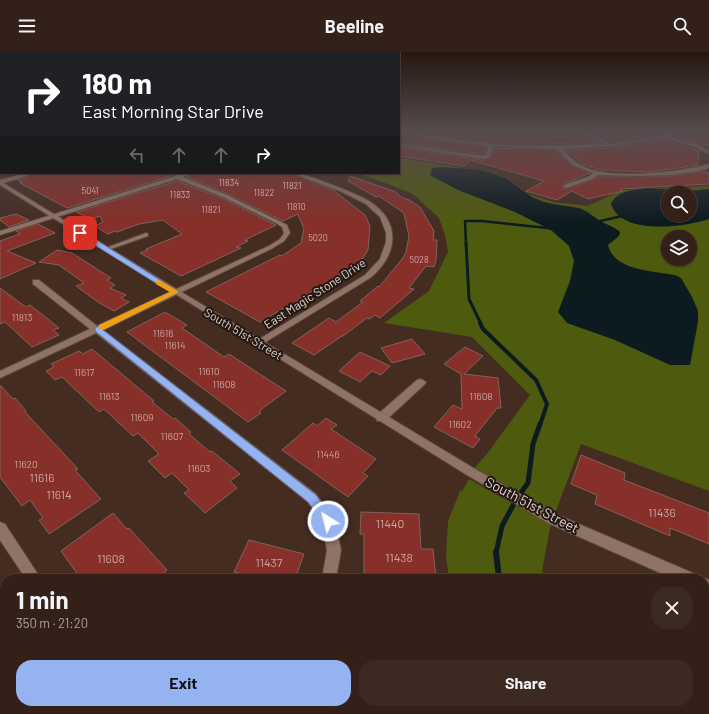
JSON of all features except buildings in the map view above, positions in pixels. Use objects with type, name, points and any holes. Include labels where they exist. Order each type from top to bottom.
[{"type":"street","points":[[573,162],[576,165],[597,173],[648,174],[694,171],[709,166]]},
{"type":"street","points":[[566,186],[590,178],[597,173]]},
{"type":"street","points":[[0,182],[29,174]]},
{"type":"street","points":[[0,233],[187,174]]},
{"type":"street","name":"East Magic Stone Drive","points":[[259,343],[361,281],[377,268],[386,254],[391,240],[388,225],[381,213],[368,203],[296,174]]},
{"type":"street","points":[[0,375],[271,247],[282,240],[287,233],[285,226],[278,222],[225,196],[178,177]]},
{"type":"street","name":"South 51st Street","points":[[0,182],[175,292],[471,472],[554,519],[678,574]]},
{"type":"street","points":[[106,249],[146,235]]},
{"type":"street","points":[[36,282],[312,498],[328,521],[334,550],[330,574]]},
{"type":"street","points":[[381,418],[421,382]]},
{"type":"street","points":[[0,528],[31,574]]},
{"type":"green space","points":[[400,162],[424,162],[495,173],[508,179],[529,194],[553,202],[588,206],[622,190],[661,188],[661,222],[697,222],[697,187],[709,186],[709,491],[581,444],[553,519],[471,472],[487,454],[530,395],[472,337],[384,323],[429,291],[448,252],[445,235],[439,218],[413,194],[360,174],[400,174]]},
{"type":"green space","points":[[469,479],[551,523],[542,571],[544,574],[448,574],[446,557],[448,521],[461,489],[462,492]]},
{"type":"shaded area","points":[[445,167],[476,170],[498,175],[509,180],[539,200],[578,208],[585,211],[620,232],[619,236],[608,245],[612,254],[618,260],[626,265],[646,271],[675,275],[681,278],[698,311],[698,322],[690,365],[670,365],[615,340],[567,323],[558,312],[570,281],[574,261],[569,246],[551,230],[515,212],[458,190],[430,175],[432,168]]},
{"type":"shaded area","points":[[649,188],[661,189],[661,222],[697,222],[697,190],[709,189],[709,219],[698,222],[685,225],[670,226],[640,225],[627,221],[617,214],[611,204],[614,199],[622,193]]},
{"type":"waterway","points":[[596,222],[622,216]]},
{"type":"waterway","points":[[466,244],[465,221],[482,221],[556,229]]},
{"type":"waterway","points":[[466,243],[469,299],[481,324]]},
{"type":"waterway","points":[[480,323],[483,329],[536,380],[547,404],[540,425]]},
{"type":"waterway","points":[[496,553],[502,526],[517,498],[528,483],[533,444],[540,424]]},
{"type":"waterway","points":[[496,553],[498,574]]},
{"type":"slow traffic","points":[[102,327],[175,292],[159,282]]},
{"type":"route","points":[[80,233],[175,292],[97,329],[312,498],[328,521]]}]
